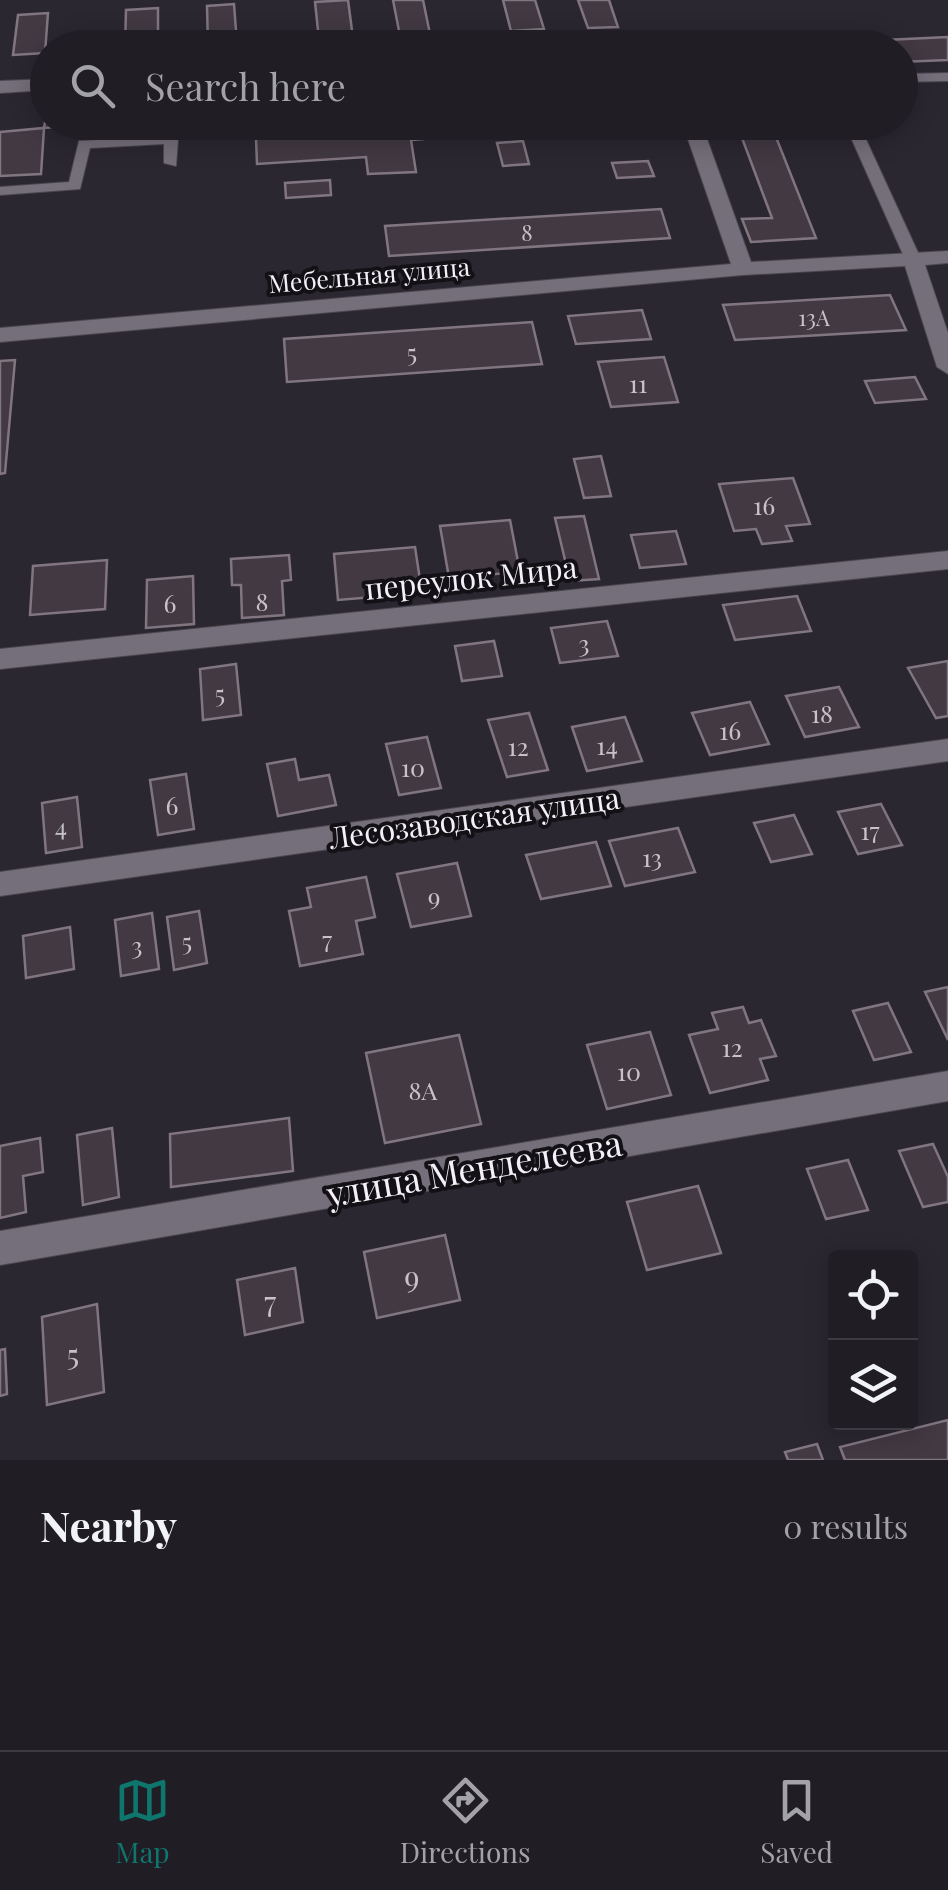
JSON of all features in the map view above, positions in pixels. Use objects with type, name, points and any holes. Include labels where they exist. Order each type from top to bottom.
[{"type":"street","points":[[0,87],[30,85]]},
{"type":"street","points":[[696,140],[743,269]]},
{"type":"street","name":"Мебельная улица","points":[[0,335],[743,269],[948,258]]},
{"type":"street","points":[[913,259],[944,342],[948,367]]},
{"type":"street","name":"переулок Мира","points":[[0,659],[948,560]]},
{"type":"street","name":"Лесозаводская улица","points":[[0,884],[948,750]]},
{"type":"street","name":"улица Менделеева","points":[[0,1248],[948,1086]]},
{"type":"lane","points":[[918,78],[948,77]]},
{"type":"lane","points":[[0,191],[75,186],[84,144],[171,140],[171,163]]},
{"type":"lane","points":[[859,140],[913,259]]},
{"type":"building","points":[[348,0],[352,30],[318,30],[315,2]]},
{"type":"building","points":[[393,0],[423,0],[429,30],[399,30]]},
{"type":"building","points":[[503,0],[535,0],[544,29],[511,30]]},
{"type":"building","points":[[578,0],[609,0],[618,27],[588,28]]},
{"type":"building","points":[[234,4],[236,30],[208,30],[207,6]]},
{"type":"building","points":[[158,8],[158,30],[125,30],[126,10]]},
{"type":"building","points":[[48,13],[47,30],[30,30],[30,54],[13,55],[18,15]]},
{"type":"building","points":[[948,37],[948,60],[918,61],[918,38]]},
{"type":"building","points":[[30,129],[30,140],[43,140],[41,174],[0,176],[0,132]]},
{"type":"building","points":[[256,140],[411,140],[416,172],[368,174],[366,157],[257,164]]},
{"type":"building","points":[[743,140],[777,140],[816,238],[751,242],[742,219],[772,218]]},
{"type":"building","points":[[523,141],[529,164],[503,166],[497,143]]},
{"type":"building","points":[[648,161],[654,176],[617,178],[612,163]]},
{"type":"building","points":[[330,180],[331,195],[286,198],[285,183]]},
{"type":"building","points":[[661,209],[670,238],[389,256],[385,226]]},
{"type":"building","points":[[890,295],[906,330],[735,340],[723,305]]},
{"type":"building","points":[[642,310],[651,339],[576,344],[568,316]]},
{"type":"building","points":[[532,322],[542,364],[287,382],[284,339]]},
{"type":"building","points":[[664,357],[678,402],[611,407],[598,362]]},
{"type":"building","points":[[15,360],[5,473],[0,474],[0,361]]},
{"type":"building","points":[[915,377],[926,399],[875,403],[865,381]]},
{"type":"building","points":[[601,456],[611,496],[584,498],[574,459]]},
{"type":"building","points":[[793,478],[810,524],[786,526],[792,541],[762,544],[756,529],[734,531],[719,484]]},
{"type":"building","points":[[584,516],[599,579],[570,581],[555,518]]},
{"type":"building","points":[[510,520],[520,572],[449,578],[440,526]]},
{"type":"building","points":[[676,531],[686,564],[640,568],[631,535]]},
{"type":"building","points":[[415,547],[422,593],[338,600],[334,554]]},
{"type":"building","points":[[289,555],[291,580],[282,581],[284,615],[242,618],[241,585],[232,585],[231,559]]},
{"type":"building","points":[[107,560],[105,609],[30,615],[33,566]]},
{"type":"building","points":[[193,576],[194,624],[146,628],[147,580]]},
{"type":"building","points":[[797,596],[811,631],[735,640],[723,605]]},
{"type":"building","points":[[607,621],[618,656],[560,663],[551,628]]},
{"type":"building","points":[[494,641],[502,676],[462,681],[455,646]]},
{"type":"building","points":[[948,661],[948,716],[936,718],[908,668]]},
{"type":"building","points":[[236,664],[241,715],[203,720],[200,669]]},
{"type":"building","points":[[839,687],[859,727],[805,737],[786,696]]},
{"type":"building","points":[[750,702],[769,744],[710,755],[692,713]]},
{"type":"building","points":[[529,713],[548,770],[507,777],[488,720]]},
{"type":"building","points":[[625,717],[642,761],[587,771],[572,727]]},
{"type":"building","points":[[427,737],[441,788],[399,795],[386,744]]},
{"type":"building","points":[[295,759],[299,780],[329,775],[336,805],[278,816],[267,764]]},
{"type":"building","points":[[186,774],[194,829],[158,835],[150,780]]},
{"type":"building","points":[[77,797],[82,847],[46,853],[42,803]]},
{"type":"building","points":[[881,804],[902,845],[858,854],[838,812]]},
{"type":"building","points":[[794,815],[812,854],[771,862],[754,823]]},
{"type":"building","points":[[678,828],[695,872],[625,886],[609,841]]},
{"type":"building","points":[[596,842],[611,886],[541,899],[526,855]]},
{"type":"building","points":[[457,863],[471,916],[411,927],[397,874]]},
{"type":"building","points":[[366,877],[375,917],[356,921],[363,954],[300,966],[289,911],[311,907],[307,888]]},
{"type":"building","points":[[199,911],[207,963],[174,970],[167,917]]},
{"type":"building","points":[[152,913],[159,969],[121,976],[115,920]]},
{"type":"building","points":[[70,927],[74,969],[26,978],[23,936]]},
{"type":"building","points":[[948,987],[948,1040],[925,992]]},
{"type":"building","points":[[888,1003],[911,1052],[874,1060],[853,1011]]},
{"type":"building","points":[[743,1007],[749,1023],[761,1020],[776,1056],[760,1059],[768,1080],[710,1093],[689,1035],[718,1029],[712,1013]]},
{"type":"building","points":[[650,1032],[671,1095],[607,1109],[587,1045]]},
{"type":"building","points":[[459,1035],[481,1124],[385,1143],[366,1053]]},
{"type":"building","points":[[289,1118],[293,1171],[171,1187],[170,1134]]},
{"type":"building","points":[[112,1128],[119,1197],[83,1205],[77,1135]]},
{"type":"building","points":[[40,1138],[43,1172],[23,1176],[26,1212],[0,1218],[0,1146]]},
{"type":"building","points":[[933,1144],[948,1177],[948,1202],[923,1207],[899,1151]]},
{"type":"building","points":[[848,1160],[868,1210],[826,1219],[807,1169]]},
{"type":"building","points":[[698,1186],[721,1253],[647,1270],[627,1202]]},
{"type":"building","points":[[445,1235],[460,1300],[377,1318],[364,1252]]},
{"type":"building","points":[[295,1268],[303,1322],[245,1335],[237,1280]]},
{"type":"building","points":[[97,1304],[104,1392],[47,1405],[42,1317]]},
{"type":"building","points":[[5,1349],[7,1394],[0,1396],[0,1350]]},
{"type":"building","points":[[948,1420],[948,1460],[845,1460],[840,1447],[918,1430]]},
{"type":"building","points":[[817,1444],[823,1460],[788,1460],[785,1452]]}]
